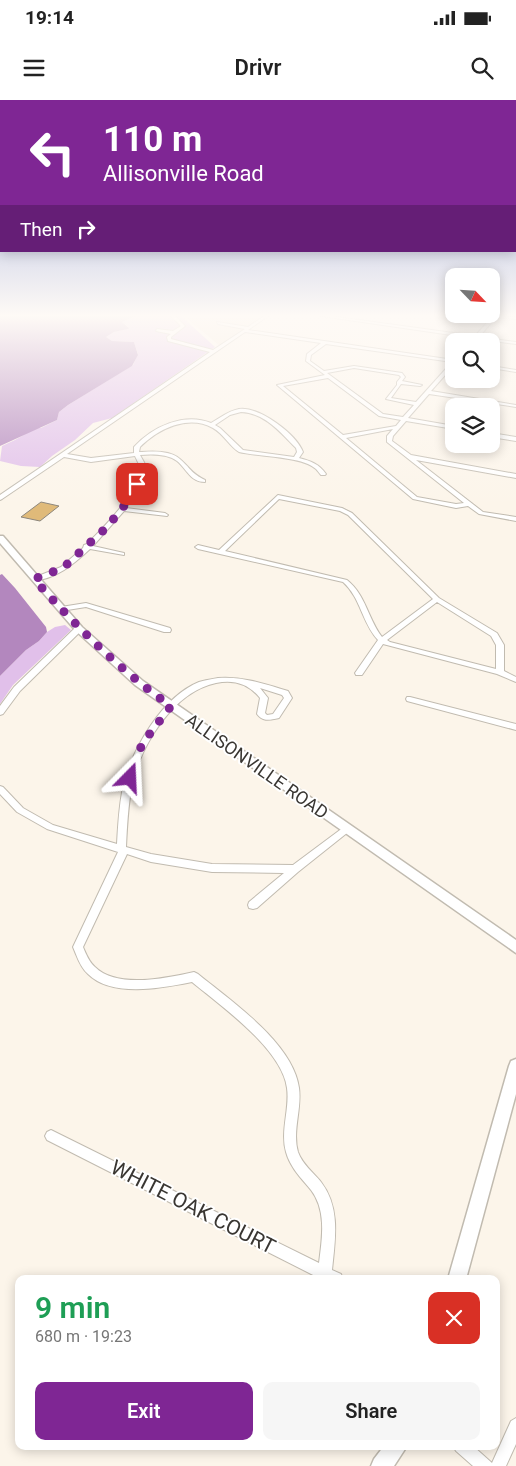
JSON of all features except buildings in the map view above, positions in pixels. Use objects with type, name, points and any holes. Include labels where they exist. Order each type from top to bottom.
[{"type":"main road","name":"ALLISONVILLE ROAD","points":[[0,538],[79,629],[121,668],[171,706],[516,947]]},
{"type":"main road","points":[[458,1275],[516,1066]]},
{"type":"main road","points":[[381,1466],[394,1450]]},
{"type":"street","points":[[0,498],[173,380]]},
{"type":"street","points":[[308,380],[279,385],[415,498],[456,506],[469,504]]},
{"type":"street","points":[[334,380],[380,414],[445,427]]},
{"type":"street","points":[[439,380],[397,427],[389,440],[408,457],[481,513],[516,519]]},
{"type":"street","points":[[417,404],[388,399],[399,385],[399,382],[420,385]]},
{"type":"street","points":[[428,392],[516,406]]},
{"type":"street","points":[[248,411],[252,405]]},
{"type":"street","points":[[211,425],[222,420],[230,413],[248,411],[263,415],[298,447],[300,452],[296,459]]},
{"type":"street","points":[[34,579],[61,569],[107,527],[130,498],[143,472],[143,467],[136,450],[138,445],[164,426],[190,422],[211,425],[218,429],[241,451],[296,459],[316,465],[323,474]]},
{"type":"street","points":[[342,437],[397,427]]},
{"type":"street","points":[[500,436],[516,439]]},
{"type":"street","points":[[62,455],[93,460],[155,453],[172,456],[179,460],[191,475],[203,481]]},
{"type":"street","points":[[408,457],[516,476]]},
{"type":"street","points":[[221,552],[278,497],[349,512],[437,599],[488,630],[497,638],[500,647],[500,672]]},
{"type":"street","points":[[121,509],[165,515]]},
{"type":"street","points":[[86,546],[122,554]]},
{"type":"street","points":[[198,547],[346,582],[353,587],[375,633],[381,641],[395,647],[500,672],[516,680]]},
{"type":"street","points":[[359,673],[381,641],[437,599]]},
{"type":"street","points":[[61,608],[86,605],[167,630]]},
{"type":"street","points":[[0,712],[21,685],[79,629]]},
{"type":"street","points":[[248,683],[257,689],[264,698],[265,702],[261,714],[265,718],[276,716],[288,698],[285,693],[248,683],[225,679],[204,682],[191,688],[171,706],[142,744],[130,778],[122,850],[78,947],[84,962],[94,974],[107,980],[128,985],[194,977],[242,1018],[278,1053],[288,1068],[293,1086],[290,1136],[292,1153],[321,1193],[328,1211],[331,1275]]},
{"type":"street","points":[[410,699],[516,727]]},
{"type":"street","points":[[0,789],[17,807],[42,824],[122,850],[196,867],[294,869]]},
{"type":"street","points":[[253,905],[294,869],[347,829]]},
{"type":"street","name":"WHITE OAK COURT","points":[[50,1136],[329,1275]]},
{"type":"street","points":[[498,1466],[516,1426]]},
{"type":"street","points":[[466,1450],[485,1466]]},
{"type":"shaded area","points":[[0,380],[109,380],[68,405],[59,412],[57,420],[0,446]]},
{"type":"shaded area","points":[[109,380],[167,380],[112,418],[93,423],[75,440],[40,467],[21,466],[0,461],[2,446],[36,428],[41,428],[57,420],[59,412]]},
{"type":"shaded area","points":[[2,574],[46,627],[47,632],[0,676],[0,575]]},
{"type":"shaded area","points":[[65,625],[71,630],[13,685],[0,704],[0,676],[47,632],[55,627]]},
{"type":"route","points":[[130,778],[142,744],[171,706],[116,664],[94,644],[34,579],[63,568],[107,527],[128,501],[137,484]]}]
